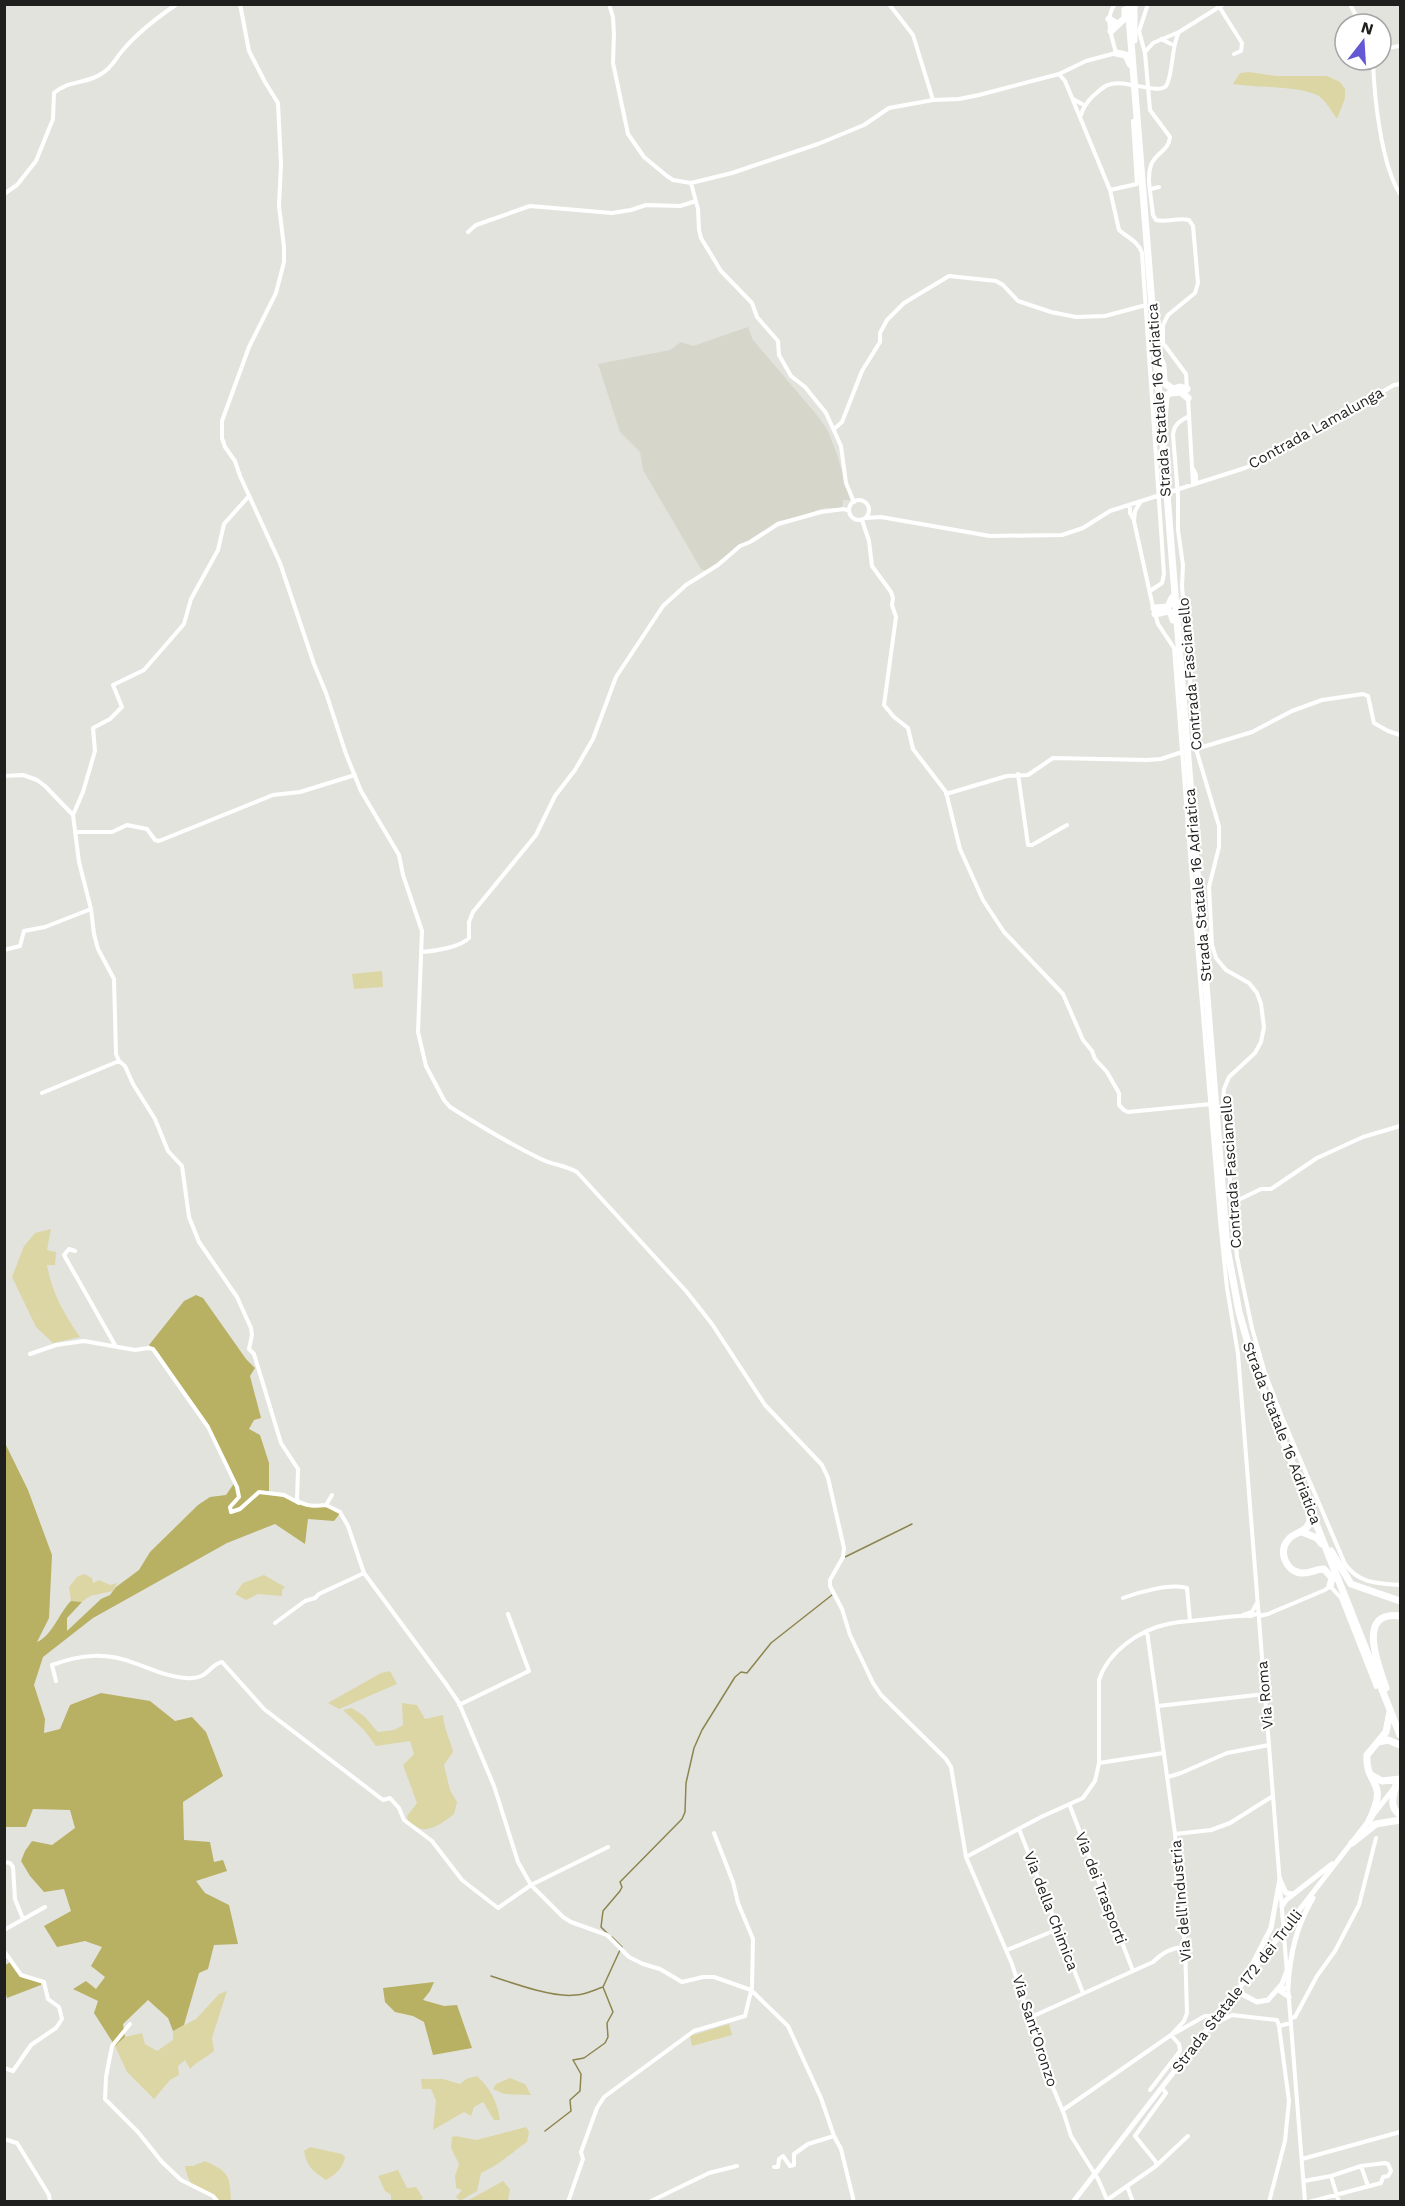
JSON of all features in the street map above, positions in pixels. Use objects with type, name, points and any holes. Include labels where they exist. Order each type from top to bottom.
[{"type":"highway","points":[[1111,31],[1125,18],[1130,4]]},
{"type":"highway","name":"Strada Statale 16 Adriatica","points":[[1130,4],[1137,39],[1133,61]]},
{"type":"highway","name":"Strada Statale 16 Adriatica","points":[[1130,4],[1133,81],[1176,548],[1233,1258],[1247,1328],[1261,1374],[1401,1735]]},
{"type":"highway","points":[[1109,19],[1117,24]]},
{"type":"highway","points":[[1116,53],[1123,53],[1133,61]]},
{"type":"highway","name":"Strada Statale 16 Adriatica","points":[[1133,81],[1176,548]]},
{"type":"highway","points":[[1159,357],[1163,365],[1164,383],[1173,389],[1183,389]]},
{"type":"highway","points":[[1186,380],[1183,389],[1188,398]]},
{"type":"highway","points":[[1164,421],[1166,396],[1183,389]]},
{"type":"highway","name":"Strada Statale 16 Adriatica","points":[[1176,561],[1172,572],[1227,1248],[1239,1312],[1257,1375],[1401,1728]]},
{"type":"highway","points":[[1154,611],[1171,604],[1172,572]]},
{"type":"highway","points":[[1154,611],[1171,613],[1178,639]]},
{"type":"highway","points":[[1305,1496],[1310,1518],[1307,1528],[1288,1540],[1284,1546],[1285,1561],[1296,1572],[1304,1573],[1324,1569],[1332,1578],[1330,1586]]},
{"type":"highway","points":[[1302,1532],[1317,1538],[1329,1551],[1351,1584],[1401,1600]]},
{"type":"highway","points":[[1396,1716],[1372,1640],[1374,1631],[1382,1620],[1389,1616],[1401,1616]]},
{"type":"highway","points":[[1369,1821],[1377,1806],[1379,1796],[1367,1762],[1367,1755],[1386,1732],[1390,1709]]},
{"type":"highway","points":[[1378,1742],[1388,1740],[1401,1745]]},
{"type":"highway","points":[[1371,1774],[1382,1781],[1399,1781],[1392,1803],[1394,1809],[1401,1815]]},
{"type":"highway","points":[[1352,1843],[1376,1824],[1401,1820]]},
{"type":"main road","name":"Strada Statale 172 dei Trulli","points":[[1072,2202],[1399,1781]]},
{"type":"main road","points":[[1282,1906],[1343,1855]]},
{"type":"main road","points":[[1229,2000],[1237,1995],[1246,1995],[1257,2002],[1263,2002],[1288,1987],[1295,1936],[1304,1915],[1328,1874]]},
{"type":"main road","points":[[1280,1879],[1284,1890],[1294,1894]]},
{"type":"main road","points":[[1238,1989],[1272,1928],[1280,1879]]},
{"type":"main road","points":[[1278,1992],[1287,1971]]},
{"type":"main road","points":[[1246,1995],[1244,1985],[1250,1973]]},
{"type":"main road","points":[[1278,1992],[1289,1997]]},
{"type":"street","points":[[4,194],[14,188],[36,161],[53,119],[54,93],[69,84],[96,78],[113,66],[124,48],[148,25],[177,4]]},
{"type":"street","name":"Via Sant'Oronzo","points":[[240,4],[249,51],[278,102],[281,164],[279,206],[284,262],[276,293],[249,347],[222,421],[221,431],[223,442],[235,461],[280,563],[346,754],[370,809],[394,843],[399,855],[403,875],[422,931],[418,1032],[426,1066],[450,1107],[520,1149],[577,1172],[686,1291],[712,1324],[765,1405],[783,1421],[825,1471],[844,1548],[843,1557],[830,1580],[830,1586],[842,1610],[850,1635],[877,1690],[946,1759],[951,1767],[966,1857],[1006,1950],[1046,2071],[1063,2110],[1071,2136],[1098,2179],[1108,2201]]},
{"type":"street","points":[[609,4],[613,17],[614,34],[612,63],[628,134],[645,157],[667,176],[673,180],[691,183],[732,174],[818,144],[864,124],[889,108],[979,95],[1059,74],[1086,61],[1116,53],[1109,19],[1111,10],[1116,4]]},
{"type":"street","points":[[889,4],[913,35],[933,100]]},
{"type":"street","points":[[1148,4],[1137,39],[1144,53],[1150,110],[1170,137],[1167,148],[1150,166],[1153,215],[1161,222],[1183,218],[1189,220],[1193,226],[1198,283],[1195,293],[1168,315],[1163,324],[1163,343],[1183,369],[1186,380]]},
{"type":"street","points":[[1142,47],[1179,32],[1222,6],[1242,43],[1241,51],[1234,54]]},
{"type":"street","points":[[1077,110],[1109,84],[1133,81],[1157,89],[1164,88],[1169,79],[1173,47],[1179,32]]},
{"type":"street","points":[[1170,36],[1173,47]]},
{"type":"street","points":[[1137,39],[1149,45]]},
{"type":"street","points":[[1161,39],[1173,47]]},
{"type":"street","points":[[1144,53],[1149,45]]},
{"type":"street","points":[[1065,72],[1065,81]]},
{"type":"street","points":[[1374,72],[1378,116],[1391,175],[1401,194]]},
{"type":"street","points":[[1059,74],[1065,81],[1110,190],[1119,230],[1140,246],[1159,480],[1164,580],[1150,591]]},
{"type":"street","points":[[1072,99],[1084,105]]},
{"type":"street","points":[[1080,117],[1084,105]]},
{"type":"street","points":[[1110,190],[1137,184],[1133,121]]},
{"type":"street","points":[[691,183],[696,201],[699,230],[712,257],[733,285],[752,303],[757,317],[778,341],[779,355],[791,376],[805,387],[821,406],[834,429],[843,454],[846,483],[854,502]]},
{"type":"street","points":[[1151,187],[1158,186]]},
{"type":"street","points":[[468,232],[477,225],[530,206],[612,213],[646,205],[680,206],[696,201]]},
{"type":"street","points":[[834,429],[842,422],[862,371],[880,342],[880,333],[887,320],[904,303],[949,276],[996,281],[1018,301],[1051,312],[1076,317],[1106,316],[1146,306]]},
{"type":"street","name":"Contrada Lamalunga","points":[[1131,504],[1245,468],[1394,385],[1401,384]]},
{"type":"street","points":[[1188,398],[1194,483]]},
{"type":"street","points":[[1176,548],[1178,496],[1173,435],[1177,423],[1189,416]]},
{"type":"street","points":[[1177,423],[1189,424]]},
{"type":"street","points":[[1192,467],[1196,475],[1206,480]]},
{"type":"street","points":[[1194,483],[1196,475]]},
{"type":"street","points":[[249,496],[224,524],[218,550],[191,599],[184,624],[144,670],[113,685],[122,707],[110,719],[93,728],[95,751],[83,792],[73,815],[81,871],[98,949],[114,979],[116,1054],[155,1119],[168,1151],[182,1166],[192,1226],[200,1242],[217,1264],[237,1297],[251,1328],[249,1348],[254,1354],[280,1443],[298,1469],[297,1493],[300,1503]]},
{"type":"street","points":[[849,511],[854,502],[859,500],[865,502],[869,510],[881,517]]},
{"type":"street","points":[[1133,512],[1141,501]]},
{"type":"street","points":[[849,511],[854,519],[881,517],[979,534],[1035,536],[1073,533],[1118,508],[1131,504],[1154,611]]},
{"type":"street","points":[[1118,508],[1133,512]]},
{"type":"street","points":[[422,952],[463,944],[469,938],[469,922],[473,912],[536,835],[555,796],[578,765],[593,739],[616,677],[663,606],[686,585],[718,565],[740,546],[778,524],[826,510],[849,511]]},
{"type":"street","points":[[869,510],[864,519],[872,566],[891,592],[892,605],[897,617],[884,705],[908,728],[914,749],[946,794],[960,849],[983,900],[1004,932],[1063,994],[1083,1040],[1107,1072],[1119,1093],[1118,1101],[1124,1110],[1128,1112],[1211,1104]]},
{"type":"street","name":"Contrada Fascianello","points":[[1176,561],[1182,586],[1196,749],[1219,826],[1219,847],[1209,894],[1212,945],[1216,958],[1226,970],[1249,983],[1262,1004],[1264,1027],[1261,1042],[1255,1053],[1229,1077],[1224,1089],[1223,1101],[1237,1257],[1252,1328],[1269,1384],[1323,1517],[1345,1564],[1351,1574],[1361,1580],[1401,1585]]},
{"type":"street","points":[[1148,585],[1158,586]]},
{"type":"street","name":"Via Roma","points":[[1154,611],[1158,624],[1173,648],[1217,1190],[1227,1288],[1238,1354],[1307,2202]]},
{"type":"street","points":[[1196,749],[1252,732],[1292,711],[1316,702],[1363,694],[1370,700],[1374,723],[1388,732],[1401,735]]},
{"type":"street","points":[[946,794],[1007,776],[1031,773],[1053,758],[1147,760],[1161,759],[1182,752]]},
{"type":"street","points":[[1018,774],[1028,845],[1032,845],[1067,825]]},
{"type":"street","points":[[4,776],[23,775],[37,780],[73,815]]},
{"type":"street","points":[[76,832],[112,832],[127,825],[147,829],[155,840],[159,841],[273,795],[300,792],[355,775]]},
{"type":"street","points":[[4,950],[20,946],[24,931],[45,927],[91,909]]},
{"type":"street","points":[[42,1093],[119,1061]]},
{"type":"street","points":[[1232,1203],[1261,1189],[1271,1189],[1317,1158],[1363,1137],[1401,1126]]},
{"type":"street","points":[[75,1251],[69,1249],[64,1255],[115,1346]]},
{"type":"street","points":[[30,1354],[71,1342],[84,1341],[135,1350],[153,1349],[208,1427],[239,1491],[239,1497],[230,1507],[231,1512],[240,1509],[259,1492],[284,1496],[315,1506],[326,1505],[339,1511],[348,1526],[364,1573],[459,1705],[494,1786],[518,1862],[531,1885],[563,1917],[607,1935],[629,1957],[660,1969],[682,1982],[714,1977],[751,1990],[773,2010],[793,2033],[821,2098],[834,2136],[842,2149],[854,2202]]},
{"type":"street","points":[[326,1505],[332,1495]]},
{"type":"street","points":[[275,1623],[305,1601],[364,1573]]},
{"type":"street","points":[[966,1857],[1041,1817],[1070,1806],[1083,1798],[1095,1781],[1099,1763],[1099,1680],[1103,1667],[1111,1656],[1147,1631],[1168,1624],[1190,1621],[1251,1614],[1259,1617],[1330,1586],[1341,1598],[1376,1687]]},
{"type":"street","points":[[1123,1598],[1160,1588],[1187,1588],[1190,1621]]},
{"type":"street","points":[[1251,1614],[1258,1601]]},
{"type":"street","points":[[459,1705],[529,1671],[508,1614]]},
{"type":"street","name":"Via dell'Industria","points":[[1147,1631],[1175,1834],[1188,2005],[1184,2021]]},
{"type":"street","points":[[56,1682],[52,1665],[76,1656],[113,1657],[152,1670],[187,1678],[207,1674],[217,1663],[222,1662],[273,1717],[383,1800],[390,1798],[404,1820],[432,1840],[462,1880],[498,1908],[531,1885],[609,1847]]},
{"type":"street","points":[[1158,1706],[1265,1694]]},
{"type":"street","points":[[1168,1777],[1233,1751],[1269,1744]]},
{"type":"street","points":[[1099,1763],[1164,1753]]},
{"type":"street","points":[[1175,1834],[1211,1830],[1230,1823],[1274,1796]]},
{"type":"street","points":[[1260,1805],[1274,1804]]},
{"type":"street","name":"Via dei Trasporti","points":[[1070,1806],[1133,1971]]},
{"type":"street","name":"Via della Chimica","points":[[1019,1829],[1083,1993]]},
{"type":"street","points":[[568,2202],[583,2159],[581,2152],[597,2108],[604,2097],[694,2031],[745,2016],[751,1990],[753,1940],[714,1833]]},
{"type":"street","points":[[1279,2026],[1295,2017],[1359,1905],[1376,1838]]},
{"type":"street","points":[[4,1862],[14,1867],[15,1899],[23,1919]]},
{"type":"street","points":[[4,1930],[45,1907]]},
{"type":"street","points":[[1006,1950],[1058,1929]]},
{"type":"street","points":[[1029,2018],[1153,1962],[1162,1953],[1185,1947]]},
{"type":"street","points":[[4,1951],[21,1975],[34,1977],[44,1982],[48,1999],[59,2007],[62,2019],[56,2028],[31,2046],[13,2071],[4,2068]]},
{"type":"street","points":[[1218,2022],[1232,2015],[1277,2020],[1279,2026],[1289,2101],[1285,2141],[1269,2202]]},
{"type":"street","points":[[1063,2110],[1171,2035],[1205,2016],[1211,2016]]},
{"type":"street","points":[[1171,2035],[1184,2021],[1189,2026]]},
{"type":"street","points":[[130,2024],[112,2046],[106,2077],[105,2099],[138,2132],[162,2162],[182,2180],[213,2196],[218,2202]]},
{"type":"street","points":[[1150,2090],[1180,2051],[1179,2044],[1171,2035]]},
{"type":"street","points":[[1156,2166],[1156,2162],[1136,2138],[1136,2133],[1166,2093],[1161,2087]]},
{"type":"street","points":[[1302,2159],[1401,2132]]},
{"type":"street","points":[[774,2167],[778,2167],[779,2159],[783,2156],[790,2166],[794,2165],[794,2154],[808,2144],[834,2136]]},
{"type":"street","points":[[1108,2201],[1156,2166],[1188,2136]]},
{"type":"street","points":[[4,2139],[17,2143],[49,2195],[50,2202]]},
{"type":"street","points":[[1304,2181],[1331,2176],[1361,2166],[1388,2164],[1390,2174],[1383,2177],[1381,2183],[1307,2202]]},
{"type":"street","points":[[649,2202],[709,2173],[737,2166]]},
{"type":"street","points":[[1361,2166],[1368,2186]]},
{"type":"street","points":[[1331,2176],[1339,2202]]},
{"type":"street","points":[[1127,2186],[1133,2202]]},
{"type":"shaded area","points":[[1240,73],[1276,76],[1327,76],[1340,82],[1345,89],[1345,98],[1337,119],[1322,98],[1311,92],[1233,84]]},
{"type":"shaded area","points":[[748,327],[753,340],[827,429],[837,454],[850,500],[843,500],[842,508],[824,508],[778,521],[750,541],[741,544],[706,571],[701,569],[643,470],[640,452],[620,432],[598,364],[670,350],[681,342],[693,346]]},
{"type":"shaded area","points":[[382,971],[383,987],[354,989],[352,974]]},
{"type":"shaded area","points":[[51,1229],[47,1250],[56,1252],[55,1265],[47,1265],[49,1275],[59,1303],[80,1337],[53,1343],[36,1327],[12,1277],[24,1246],[35,1233]]},
{"type":"shaded area","points":[[196,1295],[203,1298],[246,1359],[255,1368],[250,1376],[261,1418],[254,1420],[249,1429],[260,1435],[269,1463],[269,1493],[313,1505],[327,1505],[341,1512],[334,1521],[308,1519],[305,1544],[275,1524],[227,1543],[93,1618],[43,1657],[34,1685],[45,1719],[44,1733],[60,1729],[70,1705],[101,1693],[150,1701],[175,1721],[192,1717],[206,1732],[223,1776],[183,1802],[184,1840],[210,1842],[214,1862],[223,1860],[227,1871],[196,1881],[205,1893],[229,1905],[238,1944],[214,1945],[208,1969],[199,1973],[184,2025],[173,2031],[168,2018],[148,2000],[123,2024],[125,2037],[115,2046],[94,2013],[98,2001],[73,1989],[86,1981],[96,1989],[105,1977],[91,1966],[102,1947],[85,1941],[57,1947],[44,1926],[71,1911],[64,1889],[44,1892],[21,1861],[32,1841],[52,1845],[75,1828],[70,1810],[33,1809],[26,1827],[5,1827],[4,1441],[28,1490],[52,1555],[49,1618],[37,1642],[47,1635],[71,1601],[82,1602],[67,1618],[67,1631],[101,1599],[110,1595],[116,1587],[139,1570],[150,1552],[198,1505],[210,1497],[226,1495],[235,1482],[197,1410],[157,1351],[149,1345],[184,1301]]},
{"type":"shaded area","points":[[84,1574],[92,1578],[93,1583],[99,1580],[110,1585],[117,1583],[113,1591],[90,1596],[82,1602],[71,1601],[69,1587],[77,1577]]},
{"type":"shaded area","points":[[264,1575],[285,1587],[282,1590],[282,1596],[258,1594],[246,1600],[235,1594],[243,1583]]},
{"type":"shaded area","points":[[390,1671],[397,1684],[339,1709],[328,1703],[381,1673]]},
{"type":"shaded area","points":[[402,1703],[417,1705],[425,1719],[443,1715],[453,1752],[444,1765],[450,1790],[457,1802],[454,1814],[431,1828],[422,1829],[408,1822],[407,1816],[417,1803],[403,1765],[414,1754],[410,1741],[376,1746],[364,1730],[343,1710],[352,1708],[364,1716],[378,1732],[394,1730],[403,1725]]},
{"type":"shaded area","points":[[10,1962],[23,1978],[35,1979],[41,1982],[41,1985],[7,1998],[4,1966]]},
{"type":"shaded area","points":[[434,1982],[423,2000],[444,2006],[457,2005],[472,2048],[433,2055],[424,2022],[413,2016],[395,2012],[385,2002],[383,1988]]},
{"type":"shaded area","points":[[227,1991],[212,2038],[214,2051],[190,2069],[185,2060],[178,2066],[179,2075],[170,2080],[154,2099],[127,2072],[115,2046],[125,2037],[142,2033],[145,2044],[157,2051],[173,2040],[173,2031],[196,2019],[219,1994]]},
{"type":"shaded area","points":[[729,2024],[732,2035],[692,2046],[690,2036]]},
{"type":"shaded area","points":[[477,2076],[493,2096],[500,2120],[494,2120],[483,2102],[474,2107],[471,2116],[464,2112],[433,2130],[436,2101],[431,2089],[422,2089],[421,2079],[443,2079],[460,2084],[466,2079]]},
{"type":"shaded area","points":[[510,2078],[525,2084],[531,2095],[504,2094],[493,2089],[496,2084]]},
{"type":"shaded area","points":[[526,2127],[529,2132],[527,2142],[481,2173],[477,2191],[460,2201],[456,2197],[462,2190],[456,2188],[455,2176],[459,2164],[451,2148],[452,2137],[476,2140]]},
{"type":"shaded area","points":[[310,2147],[342,2154],[345,2157],[341,2168],[326,2180],[314,2171],[307,2161],[304,2151]]},
{"type":"shaded area","points":[[205,2161],[227,2175],[231,2201],[219,2201],[190,2181],[185,2166],[193,2166]]},
{"type":"shaded area","points":[[398,2170],[407,2188],[416,2187],[423,2198],[420,2201],[391,2201],[391,2195],[385,2191],[378,2176]]},
{"type":"shaded area","points":[[503,2181],[510,2189],[508,2201],[467,2201]]},
{"type":"waterway","points":[[845,1557],[912,1524]]},
{"type":"waterway","points":[[608,1934],[601,1927],[603,1911],[620,1891],[622,1887],[620,1882],[682,1819],[685,1812],[686,1783],[694,1748],[702,1730],[735,1677],[741,1672],[747,1673],[771,1643],[832,1595]]},
{"type":"waterway","points":[[612,1937],[622,1947]]},
{"type":"waterway","points":[[491,1976],[545,1992],[566,1995],[582,1994],[603,1987],[620,1950]]},
{"type":"waterway","points":[[545,2131],[571,2111],[570,2100],[580,2091],[581,2074],[573,2060],[584,2058],[605,2043],[608,2037],[607,2023],[613,2012],[603,1987]]}]
